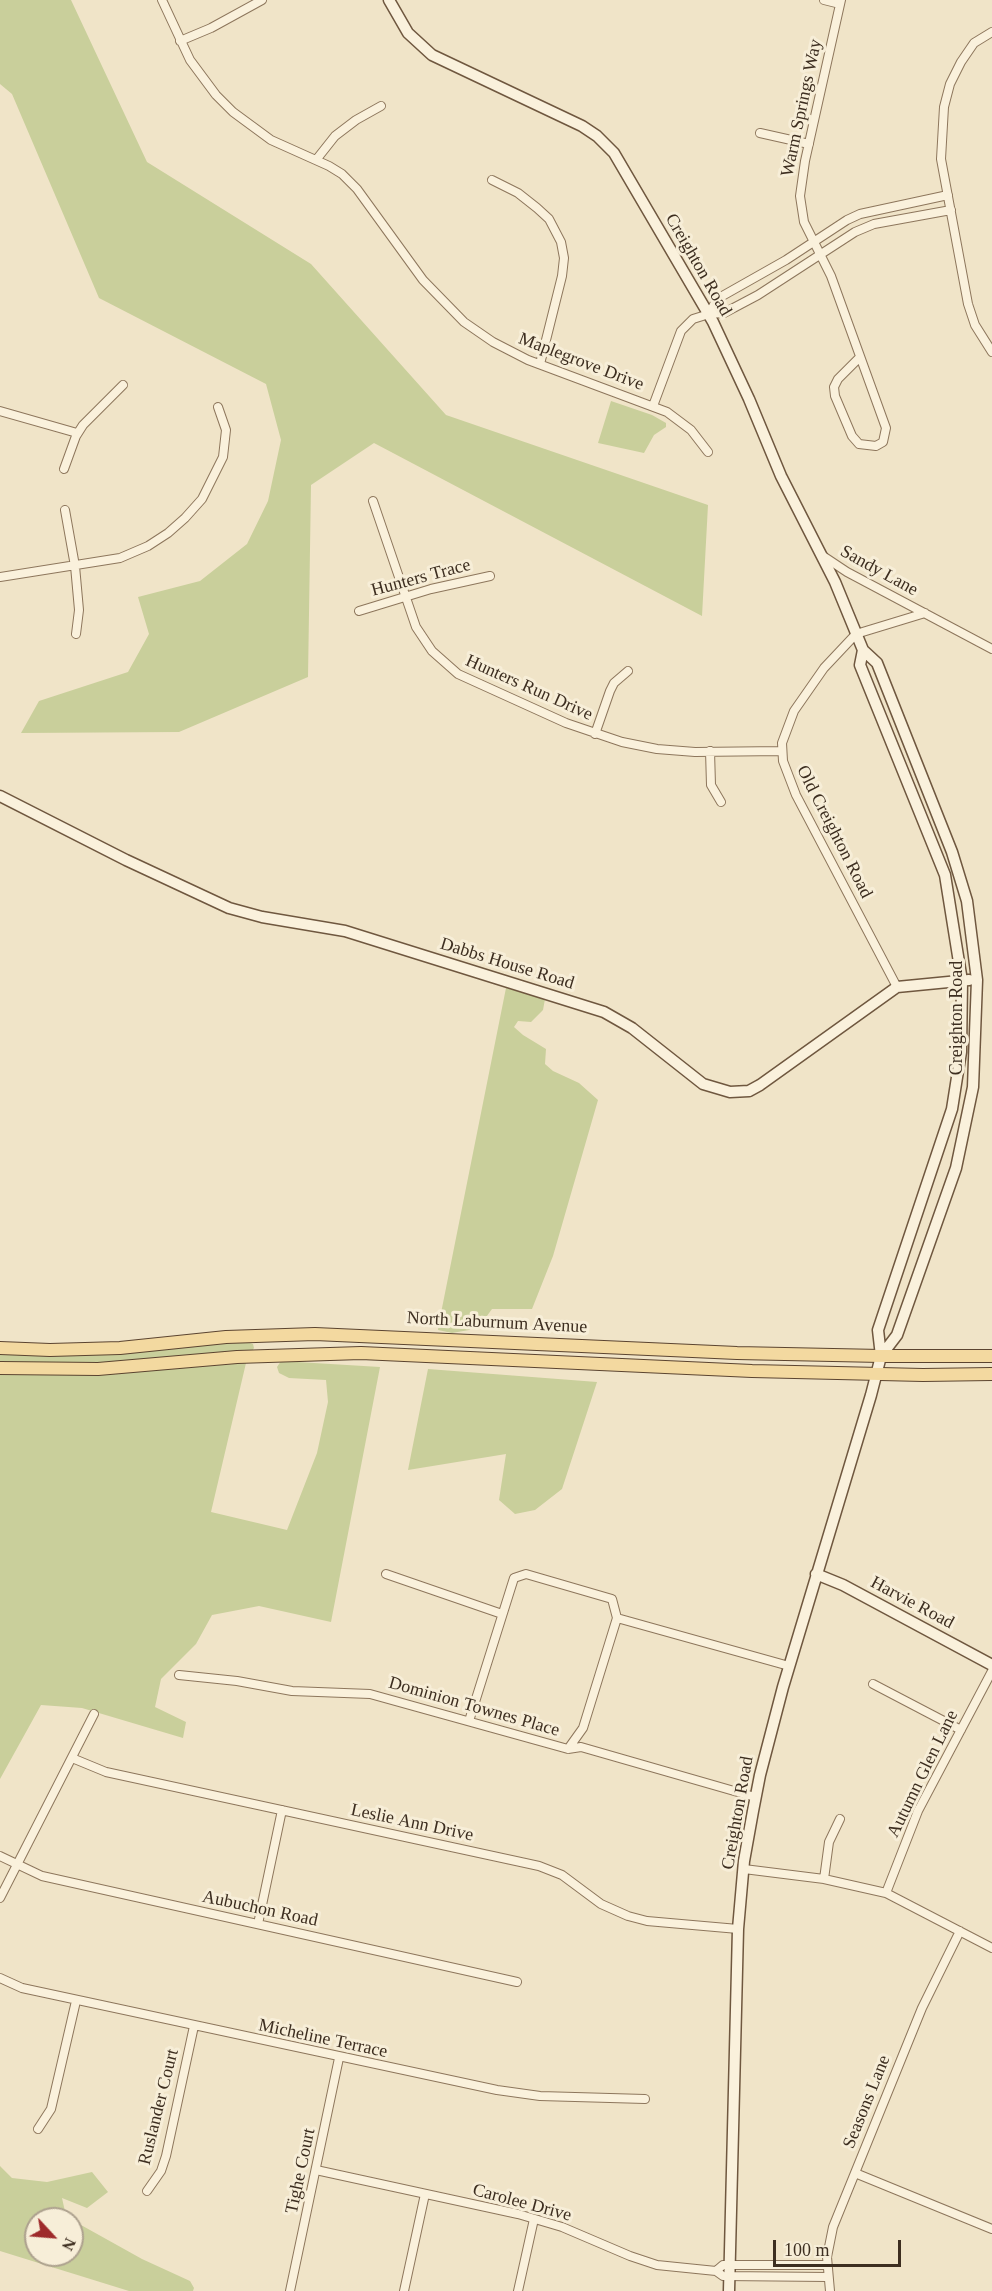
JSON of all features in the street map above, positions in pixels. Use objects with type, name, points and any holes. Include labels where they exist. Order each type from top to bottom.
[{"type":"main road","name":"Creighton Road","points":[[389,0],[408,33],[418,45],[432,55],[561,115],[597,135],[614,153],[709,314],[749,399],[781,476],[835,582],[863,650],[877,663],[952,852],[967,901],[977,980],[973,1086],[962,1147],[897,1335],[881,1356],[772,1724],[755,1797],[738,1929],[729,2291]]},
{"type":"main road","name":"Creighton Road","points":[[863,650],[860,665],[945,875],[962,981],[962,1034],[955,1096],[940,1148],[878,1330],[881,1356]]},
{"type":"main road","name":"Dabbs House Road","points":[[0,796],[137,866],[229,908],[261,917],[345,931],[604,1012],[632,1028],[703,1084],[730,1092],[749,1091],[760,1085],[897,987]]},
{"type":"main road","points":[[897,987],[977,980]]},
{"type":"main road","name":"North Laburnum Avenue","points":[[0,1348],[50,1350],[120,1348],[226,1337],[315,1334],[737,1353],[992,1356]]},
{"type":"main road","name":"North Laburnum Avenue","points":[[0,1368],[98,1369],[255,1356],[361,1353],[706,1370],[992,1374]]},
{"type":"main road","name":"Harvie Road","points":[[816,1574],[992,1665]]},
{"type":"street","name":"Maplegrove Drive","points":[[162,0],[180,41],[204,80],[233,112],[271,140],[342,174],[353,184],[423,280],[464,322],[493,342],[540,364],[667,412],[685,424],[708,452]]},
{"type":"street","points":[[180,41],[262,0]]},
{"type":"street","points":[[824,0],[841,2]]},
{"type":"street","name":"Warm Springs Way","points":[[841,2],[809,144],[800,196],[804,222],[831,276],[886,428],[883,442],[876,446],[859,444],[852,436],[835,396],[834,387],[838,379],[860,357]]},
{"type":"street","points":[[992,32],[974,43],[961,62],[951,84],[944,107],[941,159],[968,304],[975,325],[992,352]]},
{"type":"street","points":[[316,160],[335,136],[356,120],[381,106]]},
{"type":"street","points":[[760,133],[809,144]]},
{"type":"street","points":[[492,180],[518,193],[537,208],[549,219],[561,242],[564,258],[562,276],[540,364]]},
{"type":"street","points":[[709,314],[717,299],[860,214],[948,195]]},
{"type":"street","points":[[653,406],[681,331],[693,319],[709,314],[724,313],[758,295],[855,232],[874,224],[951,210]]},
{"type":"street","points":[[64,470],[83,425],[123,385]]},
{"type":"street","points":[[0,577],[120,558],[148,546],[168,533],[194,508],[210,485],[225,447],[226,430],[218,407]]},
{"type":"street","points":[[0,411],[78,433]]},
{"type":"street","name":"Hunters Run Drive","points":[[373,501],[405,597],[420,634],[432,651],[449,668],[480,686],[566,723],[595,734],[642,746],[710,751],[782,751]]},
{"type":"street","points":[[65,510],[75,566],[79,616],[76,634]]},
{"type":"street","name":"Sandy Lane","points":[[820,554],[846,572],[992,649]]},
{"type":"street","name":"Hunters Trace","points":[[359,611],[471,579],[490,576]]},
{"type":"street","name":"Sandy Lane","points":[[856,634],[925,613]]},
{"type":"street","name":"Old Creighton Road","points":[[856,634],[824,668],[794,711],[787,726],[782,751],[788,778],[796,795],[897,987]]},
{"type":"street","points":[[595,734],[610,691],[628,670]]},
{"type":"street","points":[[710,751],[711,785],[721,802]]},
{"type":"street","points":[[386,1574],[502,1614]]},
{"type":"street","points":[[469,1721],[514,1578],[526,1574],[612,1599],[617,1618],[583,1728],[568,1749]]},
{"type":"street","points":[[617,1618],[789,1666]]},
{"type":"street","name":"Autumn Glen Lane","points":[[886,1893],[918,1811],[992,1671]]},
{"type":"street","name":"Dominion Townes Place","points":[[179,1675],[237,1681],[292,1691],[370,1694],[568,1749],[581,1747],[755,1797]]},
{"type":"street","points":[[873,1684],[961,1730]]},
{"type":"street","points":[[0,1898],[94,1714]]},
{"type":"street","name":"Leslie Ann Drive","points":[[72,1758],[106,1772],[539,1866],[562,1875],[611,1909],[638,1919],[738,1929]]},
{"type":"street","points":[[258,1924],[282,1810]]},
{"type":"street","points":[[824,1879],[828,1842],[840,1819]]},
{"type":"street","name":"Aubuchon Road","points":[[0,1856],[42,1876],[518,1982]]},
{"type":"street","points":[[744,1869],[824,1879],[886,1893],[992,1948]]},
{"type":"street","name":"Seasons Lane","points":[[830,2291],[827,2265],[832,2227],[922,2008],[960,1931]]},
{"type":"street","name":"Micheline Terrace","points":[[0,1978],[22,1988],[76,2001],[514,2093],[645,2099]]},
{"type":"street","points":[[38,2128],[51,2109],[76,2001]]},
{"type":"street","name":"Ruslander Court","points":[[147,2191],[161,2171],[194,2026]]},
{"type":"street","name":"Tighe Court","points":[[290,2291],[339,2058]]},
{"type":"street","name":"Carolee Drive","points":[[316,2170],[534,2219],[573,2231],[645,2262],[717,2271],[723,2265],[729,2271]]},
{"type":"street","points":[[855,2173],[992,2229]]},
{"type":"street","points":[[404,2291],[425,2194]]},
{"type":"street","points":[[518,2291],[534,2219]]},
{"type":"street","points":[[729,2271],[827,2265]]},
{"type":"street","points":[[729,2271],[828,2277]]},
{"type":"green space","points":[[0,0],[71,0],[147,162],[311,264],[446,415],[708,505],[702,616],[374,443],[311,485],[308,677],[179,732],[21,733],[39,701],[128,672],[149,634],[138,597],[200,581],[247,544],[268,501],[281,440],[266,384],[99,298],[12,94],[0,84]]},
{"type":"green space","points":[[611,401],[652,415],[666,423],[666,427],[654,435],[644,453],[598,443]]},
{"type":"green space","points":[[506,988],[545,999],[543,1010],[531,1022],[518,1021],[514,1027],[546,1049],[545,1064],[553,1071],[579,1083],[598,1100],[553,1256],[532,1309],[492,1309],[484,1320],[469,1330],[452,1333],[438,1330],[439,1323]]},
{"type":"green space","points":[[247,1342],[253,1344],[252,1351],[86,1364],[0,1363],[0,1353],[88,1355]]},
{"type":"green space","points":[[281,1361],[380,1367],[331,1622],[259,1606],[212,1615],[196,1644],[161,1679],[155,1707],[186,1722],[183,1738],[82,1708],[41,1705],[0,1779],[0,1374],[128,1372],[246,1363],[211,1512],[287,1530],[317,1453],[328,1402],[326,1380],[289,1378],[279,1373],[277,1367]]},
{"type":"green space","points":[[428,1369],[597,1382],[562,1489],[535,1510],[515,1514],[499,1500],[506,1454],[408,1470]]},
{"type":"green space","points":[[0,2166],[12,2178],[47,2182],[92,2172],[108,2192],[87,2208],[62,2198],[64,2207],[24,2207],[24,2258],[0,2251]]},
{"type":"green space","points":[[84,2227],[142,2259],[190,2281],[194,2288],[193,2291],[129,2291],[52,2267],[84,2267]]}]
